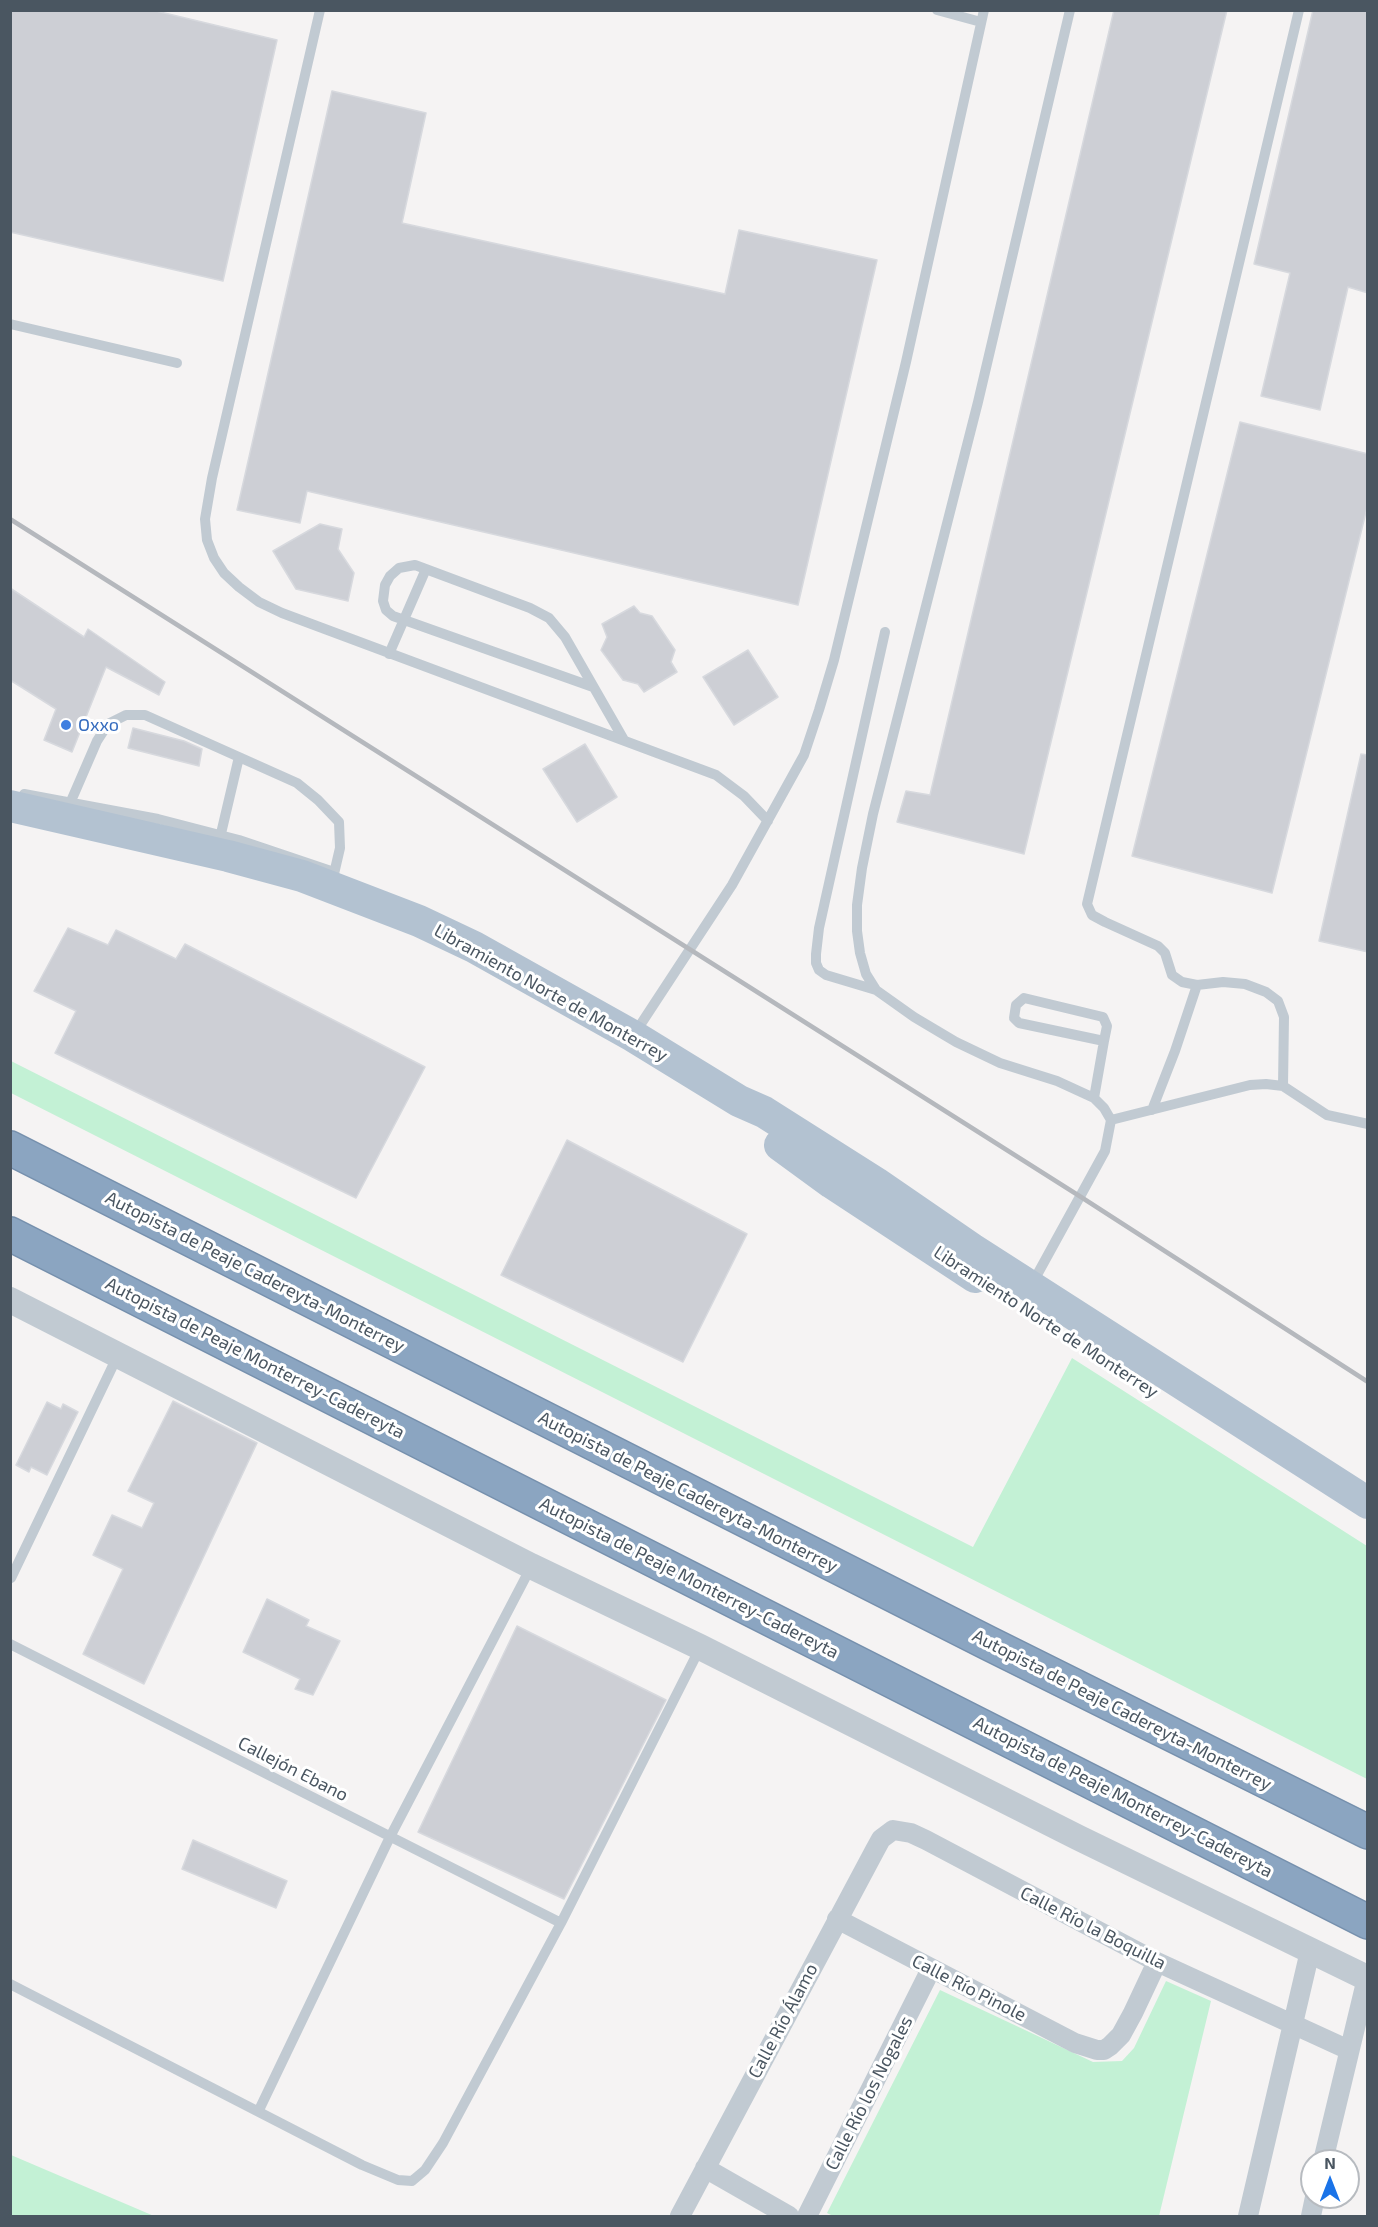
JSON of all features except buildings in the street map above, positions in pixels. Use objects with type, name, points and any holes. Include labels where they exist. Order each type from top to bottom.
[{"type":"highway","name":"Autopista de Peaje Cadereyta-Monterrey","points":[[10,1148],[988,1643],[1368,1832]]},
{"type":"highway","name":"Autopista de Peaje Monterrey-Cadereyta","points":[[10,1234],[1368,1922]]},
{"type":"main road","name":"Libramiento Norte de Monterrey","points":[[10,807],[67,810],[219,844],[302,876],[337,879],[474,947],[633,1035],[739,1101],[764,1112],[876,1182],[972,1250],[1368,1503]]},
{"type":"main road","name":"Libramiento Norte de Monterrey","points":[[739,1101],[759,1128],[776,1143],[876,1212],[1183,1411],[1368,1526]]},
{"type":"main road","points":[[876,1212],[926,1235],[1004,1278],[1030,1287],[1057,1316],[1145,1376],[1183,1411]]},
{"type":"street","points":[[10,1300],[531,1566],[700,1647],[1079,1838],[1368,1978],[1326,2149]]},
{"type":"street","name":"Calle Río Álamo","points":[[680,2217],[878,1844],[887,1833],[893,1830]]},
{"type":"street","name":"Calle Río la Boquilla","points":[[893,1830],[911,1833],[926,1840],[1157,1962],[1350,2050]]},
{"type":"street","name":"Calle Río Pinole","points":[[837,1919],[1088,2048],[1104,2049],[1116,2041],[1126,2026],[1157,1962]]},
{"type":"street","points":[[1248,2217],[1310,1951]]},
{"type":"street","name":"Calle Río los Nogales","points":[[807,2217],[931,1969]]},
{"type":"street","points":[[705,2168],[789,2217]]},
{"type":"lane","points":[[320,10],[212,478],[206,519],[207,540],[214,558],[224,573],[259,602],[282,613],[716,775],[744,796],[768,821]]},
{"type":"lane","points":[[938,10],[981,22]]},
{"type":"lane","points":[[633,1035],[732,885],[804,755],[834,660],[906,362],[984,10]]},
{"type":"lane","points":[[876,990],[866,974],[856,931],[856,905],[862,868],[978,402],[1070,10]]},
{"type":"lane","points":[[1283,1086],[1284,1017],[1278,1001],[1266,992],[1245,984],[1223,982],[1197,985],[1182,982],[1172,975],[1162,949],[1092,915],[1087,904],[1299,10]]},
{"type":"lane","points":[[10,324],[177,363]]},
{"type":"lane","points":[[593,687],[403,621],[386,610],[383,601],[385,585],[390,576],[399,568],[415,566],[426,568],[530,608],[549,618],[565,637],[624,740]]},
{"type":"lane","points":[[389,654],[426,568]]},
{"type":"lane","points":[[885,632],[819,928],[816,963],[819,970],[826,975],[876,990],[914,1017],[956,1042],[1000,1063],[1057,1081],[1094,1098],[1104,1108],[1111,1120],[1106,1151],[1030,1287]]},
{"type":"lane","points":[[10,792],[67,810],[97,741],[108,724],[126,715],[145,715],[297,783],[318,800],[339,822],[340,848],[337,879]]},
{"type":"lane","points":[[219,844],[239,757]]},
{"type":"lane","points":[[411,906],[474,947]]},
{"type":"lane","points":[[1152,1110],[1197,985]]},
{"type":"lane","points":[[1094,1098],[1107,1026],[1103,1017],[1024,998],[1016,1005],[1014,1018],[1019,1023],[1104,1041]]},
{"type":"lane","points":[[1111,1120],[1258,1084],[1283,1086],[1327,1115],[1368,1124]]},
{"type":"lane","points":[[11,1578],[118,1355]]},
{"type":"lane","points":[[260,2110],[390,1837],[531,1566]]},
{"type":"lane","name":"Callejón Ebano","points":[[10,1644],[561,1923]]},
{"type":"lane","points":[[10,1984],[388,2176],[412,2181],[418,2177],[443,2143],[561,1923],[700,1647]]},
{"type":"green space","points":[[11,1061],[973,1547],[1072,1358],[1367,1546],[1367,1779],[11,1093]]},
{"type":"green space","points":[[1166,1981],[1211,2001],[1159,2216],[833,2216],[827,2213],[940,1990],[1093,2062],[1122,2061],[1134,2048]]},
{"type":"green space","points":[[11,2155],[154,2216],[11,2216]]},
{"type":"railway","points":[[10,519],[1081,1197],[1368,1382]]},
{"type":"place","name":"Oxxo","points":[[66,725]]}]
